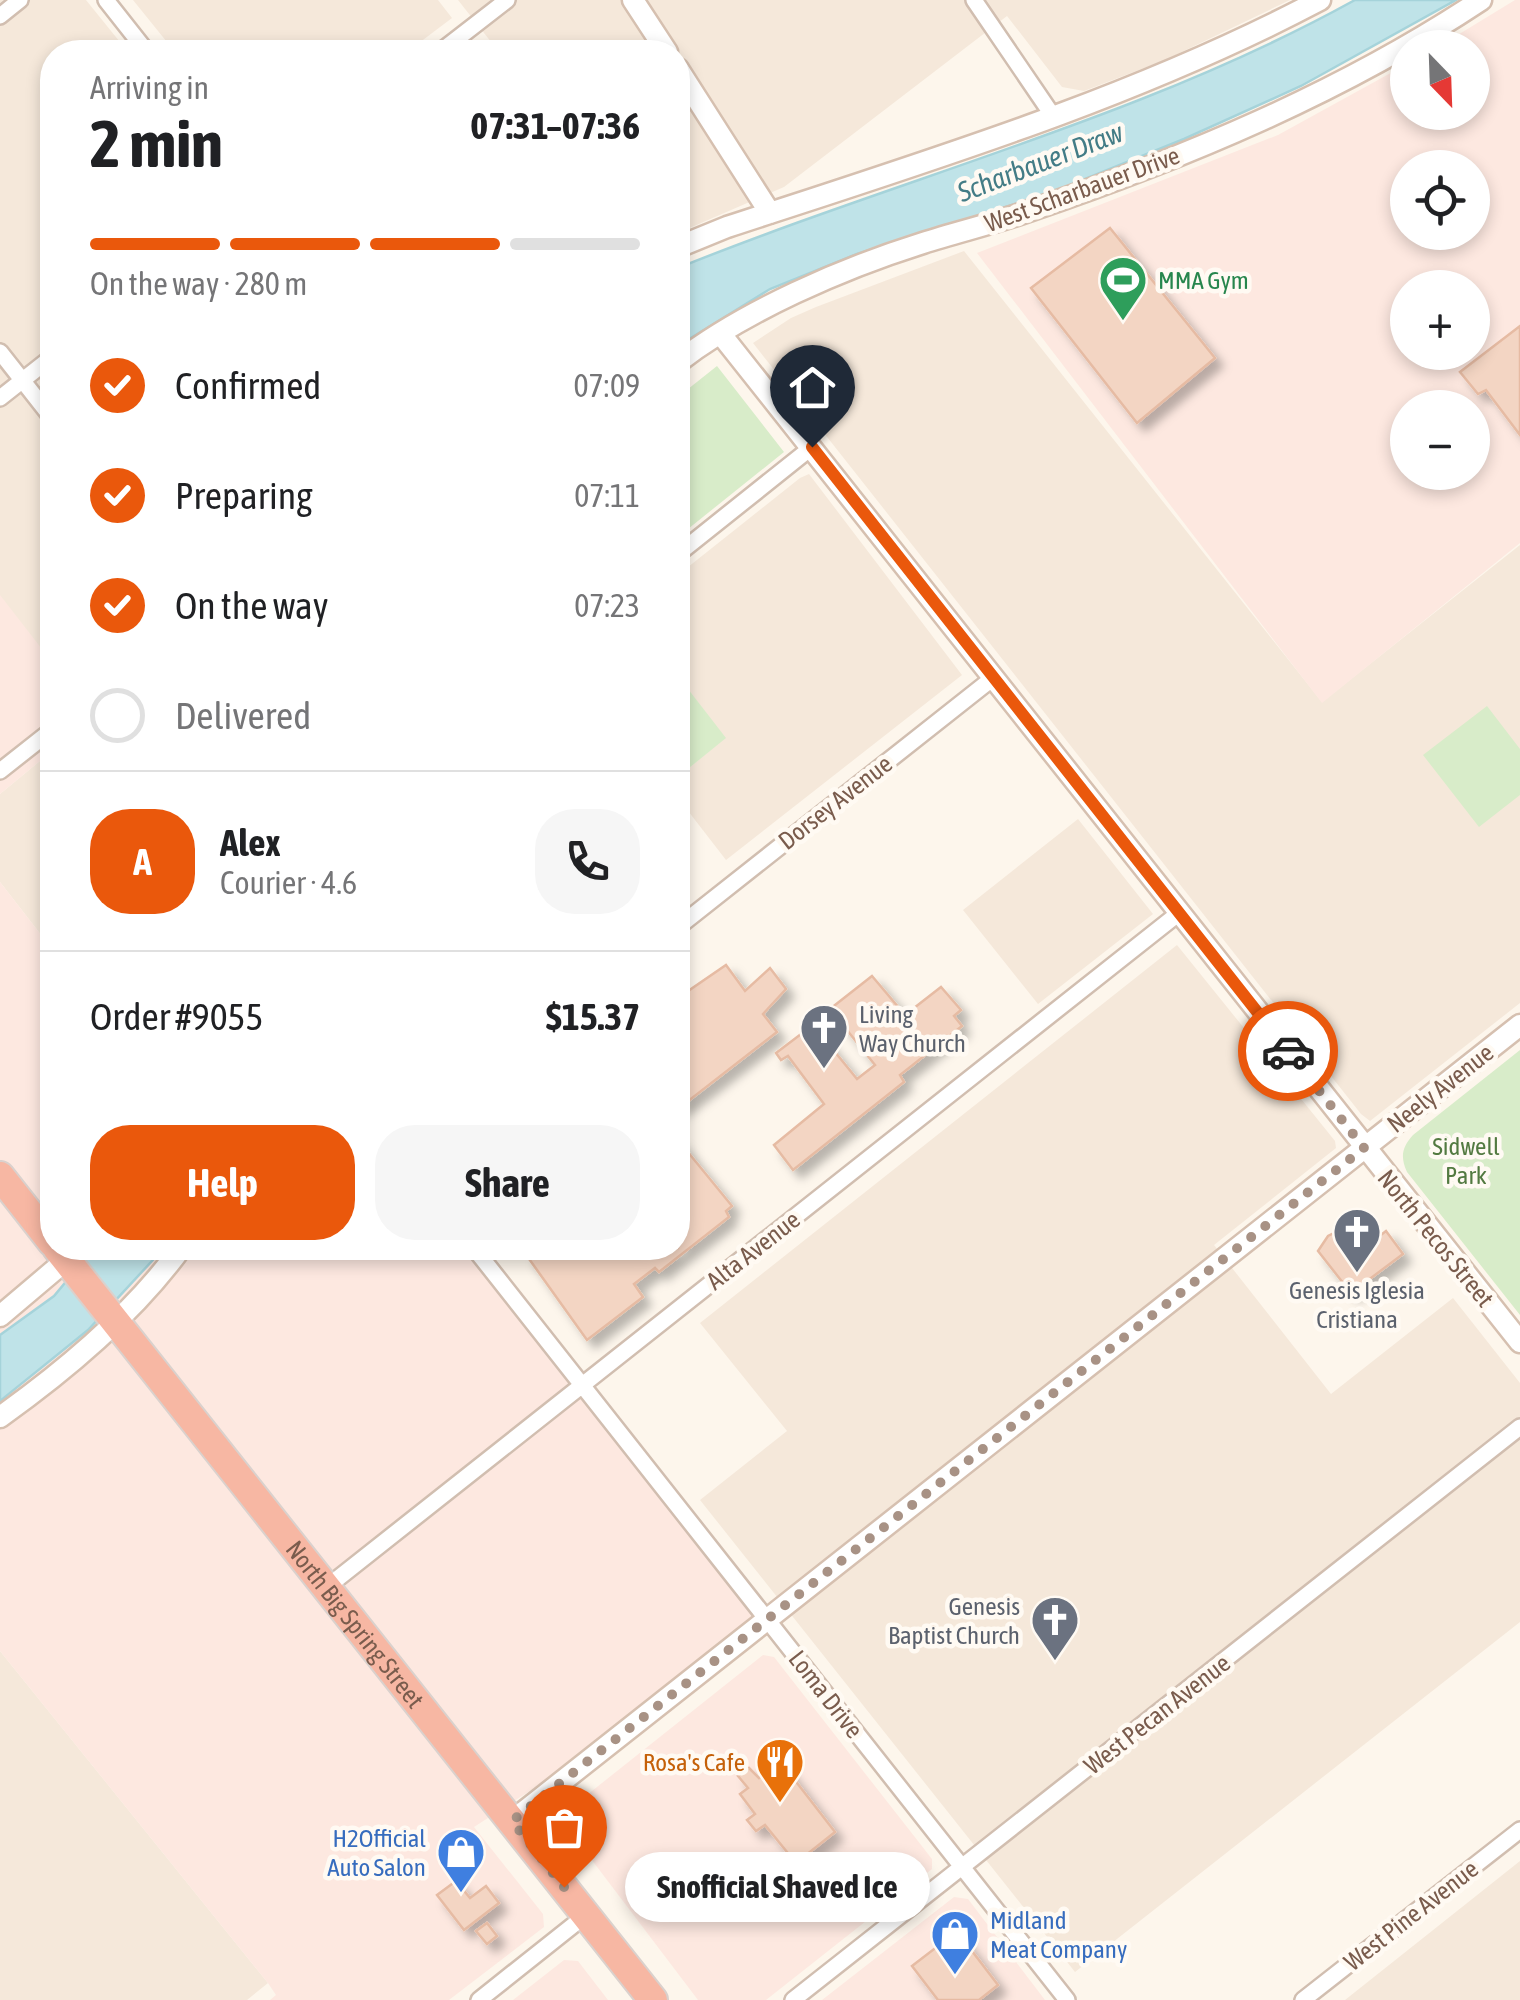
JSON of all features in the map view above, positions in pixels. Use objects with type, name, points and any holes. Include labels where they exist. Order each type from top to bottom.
[{"type":"highway","name":"North Big Spring Street","points":[[0,1176],[40,1223]]},
{"type":"highway","name":"North Big Spring Street","points":[[70,1260],[653,2000]]},
{"type":"street","points":[[0,16],[20,0]]},
{"type":"street","points":[[106,0],[138,40]]},
{"type":"street","points":[[455,40],[507,0]]},
{"type":"street","points":[[632,0],[658,40]]},
{"type":"street","points":[[974,0],[1053,116]]},
{"type":"street","name":"West Scharbauer Drive","points":[[690,354],[720,333],[818,284],[880,259],[1116,180],[1250,126],[1412,44],[1480,0]]},
{"type":"street","points":[[690,242],[1182,67],[1306,3]]},
{"type":"street","points":[[690,89],[770,212]]},
{"type":"street","name":"North Pecos Street","points":[[720,333],[1520,1342]]},
{"type":"street","points":[[0,352],[40,403]]},
{"type":"street","points":[[0,398],[40,366]]},
{"type":"street","points":[[690,544],[812,447]]},
{"type":"street","name":"Dorsey Avenue","points":[[690,918],[993,678]]},
{"type":"street","points":[[0,771],[40,739]]},
{"type":"street","name":"Alta Avenue","points":[[327,1587],[1179,913]]},
{"type":"street","name":"Neely Avenue","points":[[512,1821],[1520,1025]]},
{"type":"street","points":[[0,1316],[52,1260]]},
{"type":"street","points":[[0,1417],[116,1321],[169,1260]]},
{"type":"street","name":"Loma Drive","points":[[484,1260],[1068,2000]]},
{"type":"street","name":"West Pecan Avenue","points":[[793,2000],[1520,1427]]},
{"type":"street","name":"West Pine Avenue","points":[[1302,2000],[1520,1830]]},
{"type":"street","points":[[479,2000],[586,1916]]},
{"type":"shaded area","points":[[0,0],[86,0],[118,40],[40,40],[40,723],[0,755]]},
{"type":"shaded area","points":[[133,0],[438,0],[452,18],[423,40],[165,40]]},
{"type":"shaded area","points":[[458,0],[1290,0],[1165,60],[1084,91],[1062,87],[1007,16],[784,187],[690,228],[690,40],[490,40]]},
{"type":"shaded area","points":[[1520,0],[1520,543],[1322,703],[977,253],[1278,135],[1390,73],[1390,130],[1490,130],[1490,30],[1466,30]]},
{"type":"shaded area","points":[[964,251],[1322,702],[1520,545],[1520,1003],[1370,1121],[753,343],[816,307]]},
{"type":"shaded area","points":[[809,474],[962,675],[726,860],[690,814],[690,767],[725,738],[690,692],[690,565]]},
{"type":"shaded area","points":[[0,595],[40,647],[40,761],[0,794]]},
{"type":"shaded area","points":[[40,761],[40,934],[0,882],[0,794]]},
{"type":"shaded area","points":[[1078,819],[1153,914],[1038,1004],[963,910]]},
{"type":"shaded area","points":[[0,882],[40,934],[40,1260],[483,1260],[768,1620],[650,1713],[474,1827],[543,1914],[544,1927],[449,2000],[270,2000],[276,1995],[268,1983],[0,1651]]},
{"type":"shaded area","points":[[1177,945],[1335,1141],[1336,1148],[1214,1245],[1331,1394],[1453,1298],[1520,1383],[1520,1622],[1075,1972],[700,1500],[787,1431],[700,1323]]},
{"type":"shaded area","points":[[0,1651],[268,1983],[247,2000],[0,2000]]},
{"type":"shaded area","points":[[763,1655],[774,1657],[932,1859],[932,1869],[766,2000],[698,2000],[563,1822],[563,1814]]},
{"type":"shaded area","points":[[1520,1861],[1520,2000],[1345,2000]]},
{"type":"shaded area","points":[[954,1897],[968,1899],[1045,2000],[822,2000]]},
{"type":"shaded area","points":[[564,1960],[578,1961],[608,2000],[513,2000]]},
{"type":"green space","points":[[717,366],[784,452],[690,527],[690,387]]},
{"type":"green space","points":[[690,692],[726,738],[690,767]]},
{"type":"green space","points":[[1487,706],[1520,749],[1520,795],[1479,827],[1423,755]]},
{"type":"green space","name":"Sidwell Park","points":[[1520,1050],[1520,1315],[1407,1172],[1403,1157],[1413,1135]]},
{"type":"water","name":"Scharbauer Draw","points":[[1355,0],[1456,0],[1402,30],[1390,30],[1390,37],[1301,86],[1184,139],[1053,192],[857,254],[770,289],[690,339],[690,263],[1191,79]]},
{"type":"water","points":[[84,1260],[153,1260],[88,1330],[0,1401],[0,1335],[54,1296]]},
{"type":"building","name":"MMA Gym","points":[[1110,228],[1215,358],[1137,423],[1031,288]]},
{"type":"building","points":[[1520,326],[1520,435],[1490,390],[1475,390],[1460,372],[1490,370],[1490,349]]},
{"type":"building","points":[[726,965],[745,991],[770,968],[786,989],[763,1014],[777,1032],[690,1100],[690,990]]},
{"type":"building","name":"Living Way Church","points":[[872,976],[905,1015],[941,987],[961,1010],[954,1016],[962,1026],[900,1075],[904,1082],[793,1170],[774,1145],[824,1104],[788,1056],[781,1060],[776,1053],[813,1025],[857,1079],[875,1065],[830,1009]]},
{"type":"building","points":[[690,1155],[732,1206],[726,1211],[729,1217],[690,1248]]},
{"type":"building","name":"Genesis Iglesia Cristiana","points":[[1342,1229],[1359,1252],[1386,1231],[1403,1254],[1351,1293],[1318,1251],[1328,1236]]},
{"type":"building","points":[[530,1260],[674,1260],[634,1284],[643,1297],[587,1340]]},
{"type":"building","name":"Rosa's Cafe","points":[[780,1761],[835,1832],[796,1863],[765,1825],[756,1831],[747,1820],[755,1814],[740,1794],[748,1788],[738,1776],[749,1768],[759,1778]]},
{"type":"building","points":[[456,1881],[470,1898],[486,1886],[499,1903],[464,1930],[437,1895]]},
{"type":"building","points":[[487,1923],[497,1936],[487,1944],[476,1931]]},
{"type":"building","name":"Midland Meat Company","points":[[951,1936],[962,1938],[998,1985],[979,2000],[938,2000],[912,1966]]},
{"type":"way so far","points":[[564,1887],[512,1821],[1364,1148],[1288,1051]]},
{"type":"place","name":"MMA Gym","points":[[1123,322]]},
{"type":"place","name":"Living Way Church","points":[[824,1070]]},
{"type":"place","name":"Genesis Iglesia Cristiana","points":[[1357,1274]]},
{"type":"place","name":"Genesis Baptist Church","points":[[1055,1662]]},
{"type":"place","name":"Rosa's Cafe","points":[[780,1804]]},
{"type":"place","name":"Snofficial Shaved Ice","points":[[564,1887]]},
{"type":"place","name":"H2Official Auto Salon","points":[[461,1894]]},
{"type":"place","name":"Midland Meat Company","points":[[955,1976]]},
{"type":"route","points":[[812,447],[1288,1051]]}]
